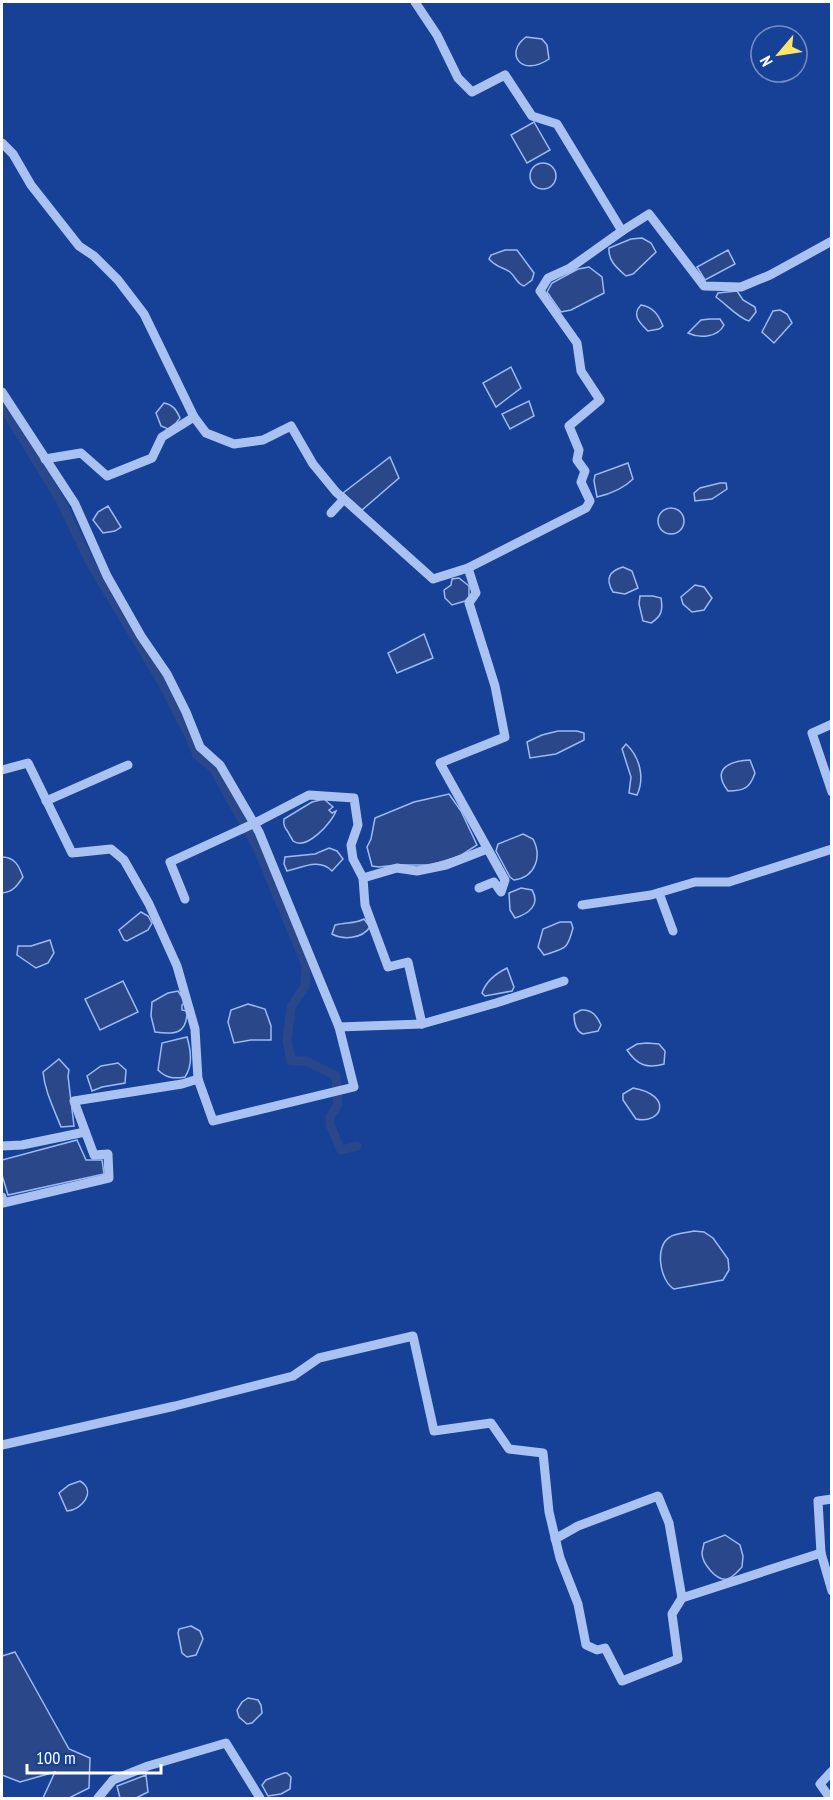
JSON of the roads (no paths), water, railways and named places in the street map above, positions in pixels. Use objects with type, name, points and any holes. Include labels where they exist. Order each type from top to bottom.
[{"type":"street","points":[[415,2],[437,35],[458,78],[472,92],[505,75],[532,116],[557,124],[622,231]]},
{"type":"street","points":[[2,143],[13,154],[31,185],[79,246],[94,256],[118,280],[144,314],[194,417],[206,433],[234,444],[263,440],[291,426],[313,464],[344,500],[433,579],[468,568],[586,508],[590,501],[581,482],[585,471],[577,459],[579,450],[569,426],[600,400],[581,371],[577,343],[540,291],[548,278],[570,268],[649,214],[704,286],[741,287],[770,275],[831,241]]},
{"type":"street","points":[[2,392],[75,504],[107,576],[141,636],[167,674],[200,747],[220,765],[254,824],[339,1027],[354,1086],[213,1122],[198,1079],[195,1029],[177,966],[149,904],[123,860],[111,849],[72,853],[28,763],[2,770]]},
{"type":"street","points":[[45,459],[81,453],[107,476],[152,458],[162,437],[194,417]]},
{"type":"street","points":[[331,513],[344,500]]},
{"type":"street","points":[[468,568],[476,593],[469,603],[495,686],[505,737],[440,763],[505,880],[501,892],[494,882],[479,888]]},
{"type":"street","points":[[831,724],[812,733],[831,792]]},
{"type":"street","points":[[46,801],[129,765]]},
{"type":"street","points":[[185,899],[170,862],[309,795],[354,798],[358,825],[351,845],[353,859],[363,878],[365,904],[388,967],[408,962],[422,1024]]},
{"type":"street","points":[[363,878],[397,868],[417,871],[446,865],[487,849]]},
{"type":"street","points":[[582,905],[659,893],[694,882],[729,882],[831,849]]},
{"type":"street","points":[[659,893],[673,931]]},
{"type":"street","points":[[339,1027],[422,1024],[564,981]]},
{"type":"street","points":[[2,1197],[3,1203],[109,1178],[108,1154],[94,1155],[74,1101],[182,1084],[198,1079]]},
{"type":"street","points":[[2,1146],[22,1145],[85,1132]]},
{"type":"street","points":[[2,1445],[175,1406],[293,1376],[319,1358],[413,1336],[434,1431],[491,1423],[509,1449],[543,1453],[549,1512],[555,1539],[578,1604],[586,1645],[597,1650],[606,1648],[622,1681],[678,1659],[672,1614],[682,1598],[821,1553]]},
{"type":"street","points":[[555,1539],[578,1526],[658,1496],[669,1523],[682,1598]]},
{"type":"street","points":[[831,1499],[818,1502],[821,1553],[831,1591]]},
{"type":"street","points":[[99,1798],[113,1780],[148,1766],[226,1743],[260,1798]]},
{"type":"street","points":[[830,1798],[820,1784],[831,1771]]},
{"type":"water","points":[[526,37],[542,39],[547,45],[549,59],[530,66],[519,61],[516,50]]},
{"type":"water","points":[[534,122],[550,150],[527,163],[511,135]]},
{"type":"water","points":[[543,163],[552,167],[556,176],[552,185],[543,189],[534,185],[530,176],[534,167]]},
{"type":"water","points":[[642,238],[651,243],[656,252],[633,274],[626,276],[616,267],[609,248],[631,239]]},
{"type":"water","points":[[505,250],[517,250],[534,273],[532,280],[524,286],[510,272],[489,259],[491,255]]},
{"type":"water","points":[[728,250],[735,264],[705,280],[697,267]]},
{"type":"water","points":[[589,267],[602,277],[604,293],[571,310],[561,312],[547,292],[552,283],[578,269]]},
{"type":"water","points":[[737,291],[743,300],[755,307],[756,312],[749,321],[736,314],[716,297],[718,293]]},
{"type":"water","points":[[641,305],[655,312],[663,326],[648,331],[637,316]]},
{"type":"water","points":[[780,310],[787,314],[792,323],[774,343],[762,332],[773,311]]},
{"type":"water","points":[[720,319],[724,325],[718,332],[708,336],[688,333],[701,320]]},
{"type":"water","points":[[511,367],[521,388],[496,407],[483,383]]},
{"type":"water","points":[[529,401],[534,416],[510,429],[502,414]]},
{"type":"water","points":[[164,403],[174,408],[180,418],[168,429],[161,426],[156,413]]},
{"type":"water","points":[[390,457],[399,478],[362,510],[343,493]]},
{"type":"water","points":[[628,463],[633,479],[616,491],[597,497],[595,475]]},
{"type":"water","points":[[726,483],[727,489],[712,499],[695,501],[694,493],[700,488]]},
{"type":"water","points":[[108,506],[121,527],[115,531],[103,533],[93,520],[98,512]]},
{"type":"water","points":[[671,508],[680,512],[684,521],[680,530],[671,534],[662,530],[658,521],[662,512]]},
{"type":"water","points":[[623,567],[632,571],[638,588],[625,594],[613,592],[609,583],[612,573]]},
{"type":"water","points":[[459,578],[469,586],[469,597],[465,601],[452,605],[445,598],[444,590],[451,585],[452,579]]},
{"type":"water","points":[[695,585],[704,587],[712,598],[704,610],[692,612],[683,604],[681,597]]},
{"type":"water","points":[[640,596],[661,598],[661,612],[651,623],[643,621],[639,604]]},
{"type":"water","points":[[424,634],[433,658],[397,673],[388,653]]},
{"type":"water","points":[[558,731],[584,733],[584,740],[556,754],[530,758],[527,742]]},
{"type":"water","points":[[626,744],[635,755],[640,768],[641,782],[637,795],[629,793],[631,777],[622,749]]},
{"type":"water","points":[[750,760],[755,773],[751,782],[742,789],[728,791],[721,777],[722,772],[729,764]]},
{"type":"water","points":[[449,794],[461,811],[477,845],[460,856],[431,865],[372,866],[367,847],[375,818],[414,802]]},
{"type":"water","points":[[324,799],[333,807],[329,810],[332,813],[336,811],[330,822],[312,839],[299,843],[293,841],[284,826],[284,819],[312,802]]},
{"type":"water","points":[[523,834],[533,839],[537,859],[528,875],[514,880],[510,877],[496,851],[498,844]]},
{"type":"water","points":[[329,848],[337,851],[343,859],[332,871],[317,864],[287,871],[284,864],[285,857],[315,854]]},
{"type":"water","points":[[2,857],[16,863],[23,877],[14,888],[2,893]]},
{"type":"water","points":[[521,888],[532,890],[535,900],[532,908],[515,918],[510,910],[509,893]]},
{"type":"water","points":[[141,912],[148,916],[152,923],[148,930],[127,941],[124,940],[119,930]]},
{"type":"water","points":[[364,919],[370,927],[362,934],[347,938],[332,934],[335,925]]},
{"type":"water","points":[[560,922],[571,922],[573,928],[569,941],[564,948],[544,955],[538,947],[543,929]]},
{"type":"water","points":[[50,940],[54,953],[48,963],[36,968],[17,955],[18,946],[31,946]]},
{"type":"water","points":[[507,968],[514,987],[512,991],[485,996],[482,993],[489,981]]},
{"type":"water","points":[[123,981],[138,1012],[100,1030],[85,999]]},
{"type":"water","points":[[178,991],[185,1002],[182,1010],[187,1011],[185,1024],[182,1029],[174,1033],[155,1032],[151,1016],[152,1002],[168,993]]},
{"type":"water","points":[[248,1004],[265,1009],[271,1026],[271,1040],[234,1043],[228,1022],[231,1010]]},
{"type":"water","points":[[581,1010],[591,1012],[596,1016],[601,1025],[598,1031],[583,1034],[578,1031],[574,1014]]},
{"type":"water","points":[[187,1037],[191,1058],[185,1077],[173,1078],[164,1075],[158,1070],[162,1043]]},
{"type":"water","points":[[637,1044],[659,1044],[665,1051],[664,1064],[647,1066],[635,1059],[627,1050]]},
{"type":"water","points":[[59,1059],[69,1070],[74,1126],[61,1127],[44,1079],[43,1072]]},
{"type":"water","points":[[118,1063],[126,1070],[125,1083],[92,1091],[87,1076],[101,1066]]},
{"type":"water","points":[[633,1088],[646,1092],[659,1102],[660,1108],[652,1118],[636,1119],[623,1100],[623,1094]]},
{"type":"water","points":[[77,1140],[86,1160],[102,1160],[104,1174],[8,1195],[2,1175],[2,1160]]},
{"type":"water","points":[[694,1231],[704,1232],[713,1238],[728,1259],[729,1270],[723,1280],[674,1289],[665,1279],[662,1271],[662,1248],[670,1237]]},
{"type":"water","points":[[80,1481],[87,1490],[86,1499],[78,1507],[67,1511],[59,1493],[69,1485]]},
{"type":"water","points":[[725,1535],[740,1545],[743,1556],[742,1567],[733,1576],[723,1579],[710,1570],[704,1562],[702,1553],[704,1543]]},
{"type":"water","points":[[191,1626],[200,1631],[203,1639],[196,1655],[187,1657],[182,1653],[178,1633],[179,1629]]},
{"type":"water","points":[[15,1652],[69,1749],[90,1758],[89,1788],[69,1798],[43,1798],[55,1772],[20,1782],[2,1775],[2,1656]]},
{"type":"water","points":[[248,1698],[258,1700],[262,1713],[252,1723],[247,1724],[239,1717],[237,1710]]},
{"type":"water","points":[[284,1773],[291,1777],[290,1789],[281,1794],[268,1796],[262,1785],[266,1780]]},
{"type":"water","points":[[146,1775],[148,1792],[136,1798],[120,1798],[117,1786]]},
{"type":"waterway","points":[[2,405],[59,498],[91,564],[161,681],[197,755],[214,769],[257,847],[306,965],[305,986],[291,1007],[287,1040],[291,1061],[306,1061],[336,1076],[338,1104],[330,1117],[330,1125],[341,1150],[357,1146]]}]
